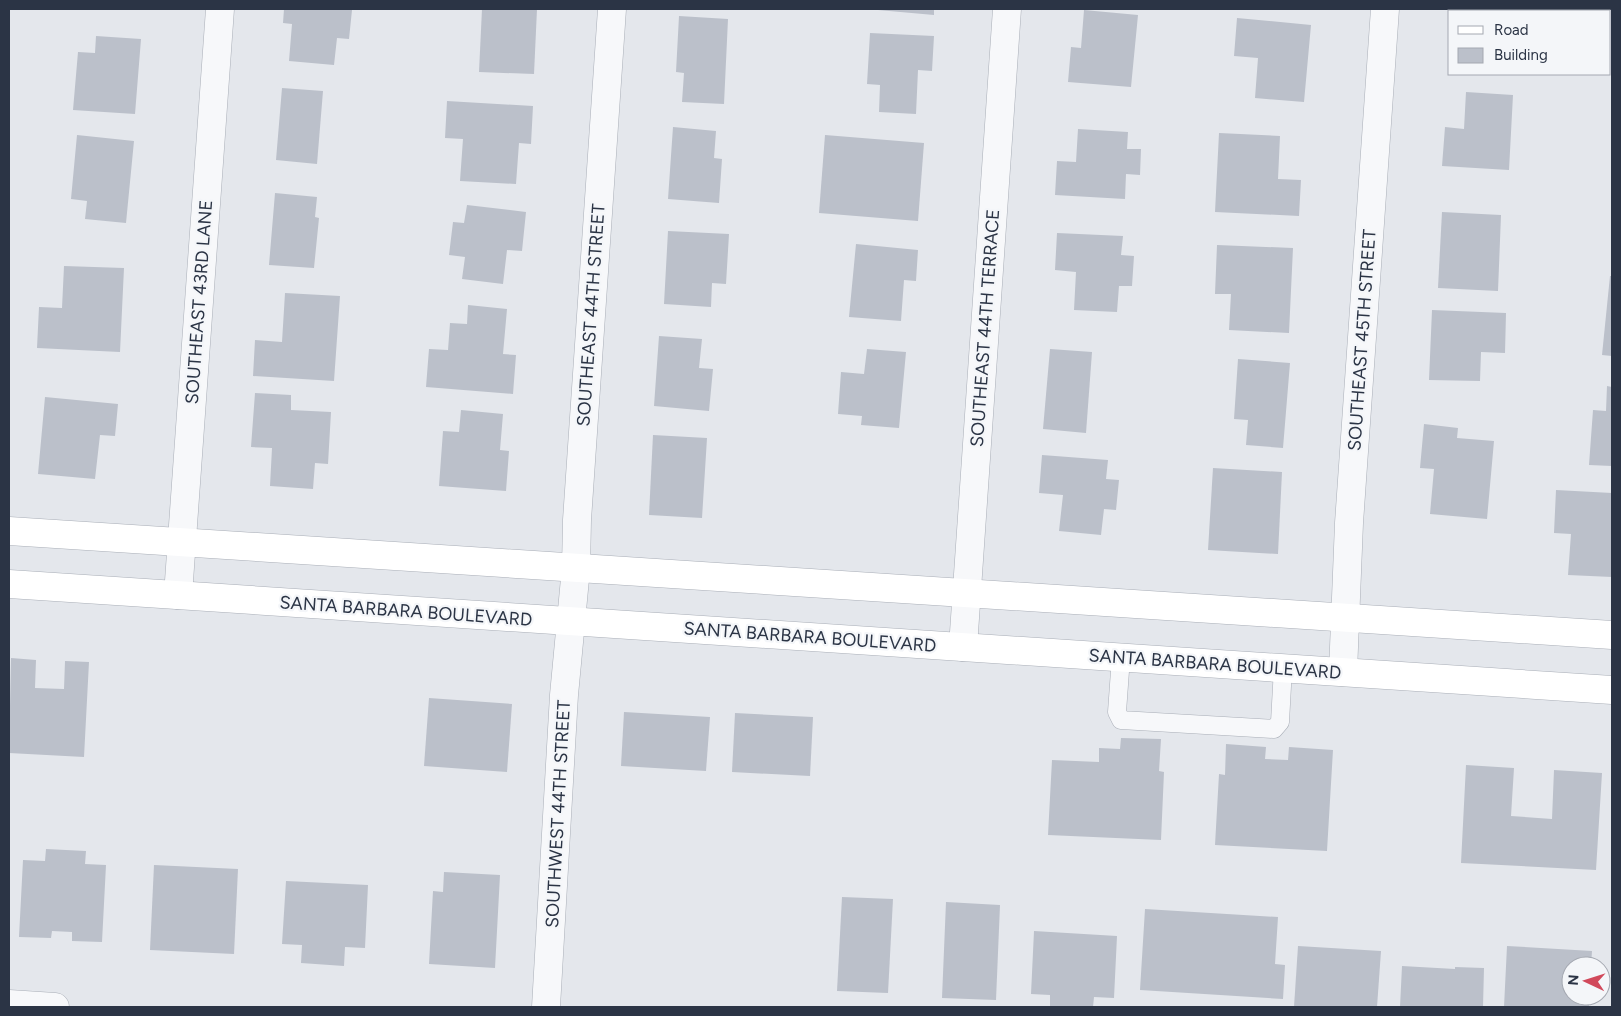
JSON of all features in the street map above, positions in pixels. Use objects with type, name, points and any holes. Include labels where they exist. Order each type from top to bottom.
[{"type":"main road","points":[[9,531],[1612,635]]},
{"type":"main road","name":"SANTA BARBARA BOULEVARD","points":[[9,584],[1612,690]]},
{"type":"street","name":"SOUTHEAST 43RD LANE","points":[[178,595],[220,9]]},
{"type":"street","name":"SOUTHEAST 44TH STREET","points":[[572,622],[576,568],[577,510],[612,9]]},
{"type":"street","name":"SOUTHEAST 44TH TERRACE","points":[[963,647],[1007,9]]},
{"type":"street","name":"SOUTHEAST 45TH STREET","points":[[1343,672],[1350,513],[1385,9]]},
{"type":"street","name":"SOUTHWEST 44TH STREET","points":[[546,1007],[564,695],[572,622]]},
{"type":"street","points":[[9,1004],[55,1007]]},
{"type":"lane","points":[[1121,657],[1117,712],[1121,720],[1274,729],[1280,722],[1283,668]]},
{"type":"building","points":[[284,9],[352,10],[349,39],[337,38],[334,65],[289,61],[292,24],[283,23]]},
{"type":"building","points":[[482,9],[537,9],[534,74],[479,72]]},
{"type":"building","points":[[934,9],[934,15],[878,10]]},
{"type":"building","points":[[1458,9],[1515,9],[1515,10]]},
{"type":"building","points":[[1084,10],[1138,15],[1131,87],[1068,82],[1071,47],[1081,48]]},
{"type":"building","points":[[679,16],[728,19],[724,104],[682,102],[684,73],[676,72]]},
{"type":"building","points":[[1237,18],[1311,25],[1304,102],[1255,98],[1258,58],[1234,56]]},
{"type":"building","points":[[870,33],[934,36],[932,71],[918,70],[916,114],[879,112],[880,85],[867,84]]},
{"type":"building","points":[[96,36],[141,39],[135,114],[73,110],[78,52],[95,53]]},
{"type":"building","points":[[282,88],[323,91],[317,164],[276,160]]},
{"type":"building","points":[[1466,92],[1513,95],[1509,170],[1442,166],[1445,127],[1464,129]]},
{"type":"building","points":[[447,101],[533,106],[531,144],[519,143],[516,184],[460,181],[463,139],[445,138]]},
{"type":"building","points":[[673,127],[716,131],[714,158],[722,159],[719,203],[668,199]]},
{"type":"building","points":[[1078,129],[1128,132],[1127,149],[1141,149],[1140,175],[1126,174],[1125,199],[1055,195],[1057,161],[1076,162]]},
{"type":"building","points":[[1219,133],[1280,136],[1278,179],[1301,180],[1299,216],[1215,212]]},
{"type":"building","points":[[77,135],[134,141],[126,223],[85,219],[87,201],[71,199]]},
{"type":"building","points":[[825,135],[924,143],[918,221],[819,213]]},
{"type":"building","points":[[275,193],[317,197],[315,217],[319,218],[314,268],[269,265]]},
{"type":"building","points":[[467,205],[526,212],[522,251],[507,250],[503,284],[462,279],[465,257],[449,255],[453,222],[464,223]]},
{"type":"building","points":[[1442,212],[1501,215],[1498,291],[1438,288]]},
{"type":"building","points":[[668,231],[729,234],[726,284],[712,283],[711,307],[664,304]]},
{"type":"building","points":[[1057,233],[1123,236],[1121,255],[1134,256],[1132,286],[1119,286],[1117,312],[1074,310],[1076,272],[1055,270]]},
{"type":"building","points":[[856,244],[918,250],[916,281],[904,280],[901,321],[849,317]]},
{"type":"building","points":[[1217,245],[1293,248],[1289,333],[1229,330],[1231,294],[1215,294]]},
{"type":"building","points":[[64,266],[124,268],[120,352],[37,348],[39,307],[62,308]]},
{"type":"building","points":[[1610,276],[1612,276],[1612,356],[1602,355]]},
{"type":"building","points":[[285,293],[340,296],[334,381],[253,376],[255,340],[282,342]]},
{"type":"building","points":[[468,305],[507,309],[503,354],[516,355],[513,394],[426,387],[429,349],[448,350],[450,323],[467,324]]},
{"type":"building","points":[[1432,310],[1506,313],[1505,353],[1481,352],[1480,381],[1429,380]]},
{"type":"building","points":[[659,336],[702,339],[699,368],[713,369],[709,411],[654,406]]},
{"type":"building","points":[[867,349],[906,352],[899,428],[861,425],[862,416],[838,414],[841,372],[864,374]]},
{"type":"building","points":[[1050,349],[1092,352],[1086,433],[1043,429]]},
{"type":"building","points":[[1238,359],[1290,363],[1283,448],[1246,445],[1248,420],[1234,419]]},
{"type":"building","points":[[1607,386],[1612,387],[1612,466],[1589,465],[1593,410],[1606,411]]},
{"type":"building","points":[[255,393],[291,395],[291,410],[331,412],[328,464],[315,463],[313,489],[270,486],[272,448],[251,447]]},
{"type":"building","points":[[45,397],[118,404],[115,436],[100,435],[95,479],[38,474]]},
{"type":"building","points":[[461,410],[503,414],[500,450],[509,451],[506,491],[439,486],[443,431],[459,432]]},
{"type":"building","points":[[1424,424],[1458,428],[1457,438],[1494,441],[1487,519],[1430,514],[1434,469],[1420,468]]},
{"type":"building","points":[[653,435],[707,438],[702,518],[649,515]]},
{"type":"building","points":[[1042,455],[1108,460],[1106,479],[1119,480],[1116,510],[1104,509],[1101,535],[1059,531],[1063,495],[1039,493]]},
{"type":"building","points":[[1213,468],[1282,472],[1278,554],[1208,550]]},
{"type":"building","points":[[1556,490],[1612,493],[1612,577],[1568,575],[1571,534],[1554,533]]},
{"type":"building","points":[[11,658],[36,660],[35,688],[64,689],[65,661],[89,662],[84,757],[9,753]]},
{"type":"building","points":[[429,698],[512,704],[507,772],[424,766]]},
{"type":"building","points":[[624,712],[710,717],[706,771],[621,766]]},
{"type":"building","points":[[735,713],[813,717],[810,776],[732,772]]},
{"type":"building","points":[[1121,738],[1161,739],[1159,771],[1164,772],[1161,840],[1048,835],[1052,760],[1099,762],[1099,748],[1120,749]]},
{"type":"building","points":[[1226,744],[1266,747],[1265,759],[1288,760],[1289,747],[1333,750],[1327,851],[1215,845],[1219,774],[1225,775]]},
{"type":"building","points":[[1466,765],[1514,768],[1511,816],[1552,819],[1554,770],[1602,773],[1596,870],[1461,863]]},
{"type":"building","points":[[46,849],[86,851],[85,864],[106,865],[102,942],[72,941],[72,932],[52,931],[51,938],[19,937],[23,860],[45,861]]},
{"type":"building","points":[[154,865],[238,869],[234,954],[150,950]]},
{"type":"building","points":[[444,872],[500,875],[495,968],[429,964],[433,891],[443,892]]},
{"type":"building","points":[[286,881],[368,885],[365,948],[345,947],[344,966],[301,963],[302,945],[282,944]]},
{"type":"building","points":[[842,897],[893,899],[888,993],[837,991]]},
{"type":"building","points":[[946,902],[1000,905],[996,1000],[942,998]]},
{"type":"building","points":[[1145,909],[1278,917],[1275,964],[1285,965],[1283,999],[1140,990]]},
{"type":"building","points":[[1034,931],[1117,936],[1114,998],[1094,997],[1093,1007],[1050,1007],[1050,995],[1031,994]]},
{"type":"building","points":[[1298,946],[1381,951],[1377,1007],[1294,1007]]},
{"type":"building","points":[[1507,946],[1592,951],[1592,956],[1561,956],[1561,1006],[1589,1007],[1504,1007]]},
{"type":"building","points":[[1402,966],[1455,969],[1455,967],[1484,968],[1483,1007],[1400,1007]]}]
